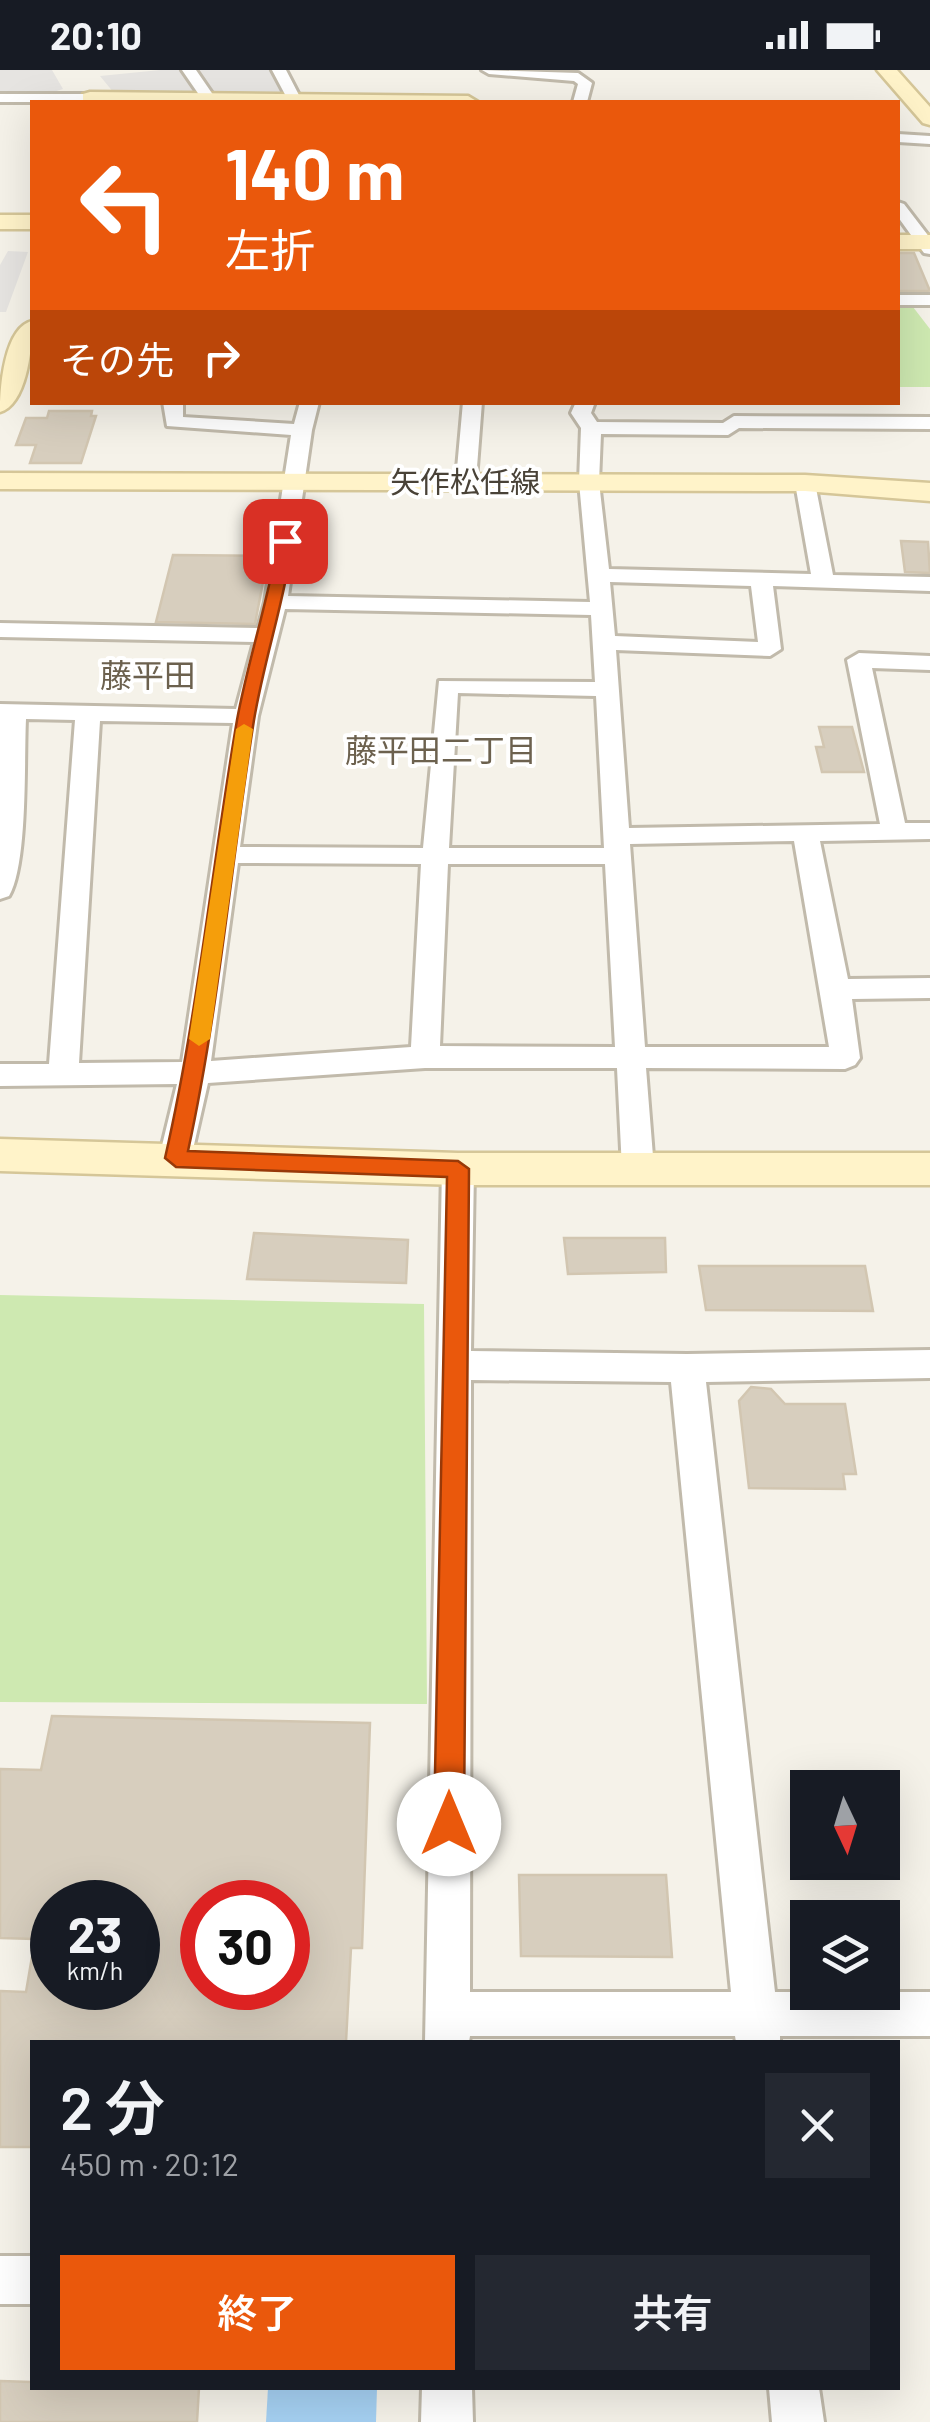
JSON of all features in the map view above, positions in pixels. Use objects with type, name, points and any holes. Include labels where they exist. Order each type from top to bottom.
[{"type":"street","points":[[73,70],[91,100]]},
{"type":"street","points":[[190,70],[210,100]]},
{"type":"street","points":[[279,70],[294,98]]},
{"type":"street","points":[[489,70],[578,77],[586,83],[581,100]]},
{"type":"street","points":[[886,70],[930,119]]},
{"type":"street","points":[[0,98],[91,100]]},
{"type":"street","points":[[239,100],[381,100]]},
{"type":"street","points":[[900,138],[930,140]]},
{"type":"street","points":[[900,209],[928,244]]},
{"type":"street","points":[[0,222],[30,222]]},
{"type":"street","points":[[900,242],[928,244]]},
{"type":"street","points":[[900,300],[930,300]]},
{"type":"street","points":[[0,404],[30,333]]},
{"type":"street","points":[[172,405],[174,422],[302,430]]},
{"type":"street","points":[[176,1158],[195,1073],[246,716],[276,602],[309,405]]},
{"type":"street","points":[[466,480],[473,405]]},
{"type":"street","points":[[585,405],[581,413],[591,428],[589,482],[610,688],[638,1169]]},
{"type":"street","points":[[719,405],[734,422],[930,423]]},
{"type":"street","points":[[591,428],[728,429],[734,422]]},
{"type":"street","name":"矢作松任線","points":[[0,481],[805,483],[930,492]]},
{"type":"street","points":[[805,483],[823,580]]},
{"type":"street","points":[[597,575],[930,584]]},
{"type":"street","points":[[605,643],[770,649],[760,578]]},
{"type":"street","points":[[276,602],[602,609]]},
{"type":"street","points":[[0,630],[266,635]]},
{"type":"street","points":[[894,831],[860,660],[930,664]]},
{"type":"street","points":[[425,1057],[447,686],[610,688]]},
{"type":"street","points":[[0,890],[6,862],[7,711],[246,716]]},
{"type":"street","points":[[63,1075],[88,713]]},
{"type":"street","points":[[224,856],[436,856],[805,833],[930,830]]},
{"type":"street","points":[[0,1075],[195,1073],[425,1057],[845,1058],[836,990],[805,833]]},
{"type":"street","points":[[836,990],[930,988]]},
{"type":"street","points":[[0,1156],[458,1169],[930,1169]]},
{"type":"street","points":[[458,1169],[447,2028],[756,2028],[930,2014]]},
{"type":"street","points":[[454,1365],[687,1368],[930,1364]]},
{"type":"street","points":[[687,1368],[756,2028]]},
{"type":"street","points":[[0,2280],[30,2280]]},
{"type":"street","points":[[447,2422],[448,2390]]},
{"type":"street","points":[[794,2390],[798,2422]]},
{"type":"green space","points":[[900,307],[913,307],[930,329],[930,387],[900,387]]},
{"type":"green space","points":[[0,1295],[424,1304],[427,1704],[0,1702]]},
{"type":"shaded area","points":[[0,70],[52,70],[63,89],[50,93],[0,93]]},
{"type":"shaded area","points":[[184,70],[200,93],[114,93],[100,76]]},
{"type":"shaded area","points":[[199,70],[269,70],[285,93],[216,95]]},
{"type":"shaded area","points":[[8,251],[28,252],[6,312],[0,312],[0,265]]},
{"type":"water","points":[[268,2390],[377,2390],[376,2422],[266,2422]]},
{"type":"building","points":[[900,253],[914,253],[930,291],[900,291]]},
{"type":"building","points":[[49,411],[92,411],[91,416],[96,416],[81,463],[30,463],[36,445],[16,445],[26,418],[47,418]]},
{"type":"building","points":[[901,541],[928,542],[930,573],[905,572]]},
{"type":"building","points":[[173,555],[268,556],[255,624],[156,622]]},
{"type":"building","points":[[819,727],[852,727],[864,772],[822,772],[816,747],[824,747]]},
{"type":"building","points":[[254,1233],[408,1240],[406,1283],[247,1279]]},
{"type":"building","points":[[564,1238],[665,1238],[666,1272],[568,1274]]},
{"type":"building","points":[[699,1266],[865,1266],[873,1311],[706,1310]]},
{"type":"building","points":[[751,1387],[771,1389],[785,1404],[845,1404],[856,1474],[843,1474],[845,1489],[749,1488],[739,1401]]},
{"type":"building","points":[[52,1716],[370,1723],[362,1948],[351,1948],[346,2040],[30,2040],[30,2147],[0,2147],[0,1991],[26,1992],[30,1968],[30,2010],[160,2010],[160,1880],[30,1880],[30,1939],[0,1938],[0,1769],[41,1770]]},
{"type":"building","points":[[519,1875],[666,1875],[672,1957],[521,1956]]},
{"type":"building","points":[[0,2381],[30,2382],[30,2390],[199,2390],[197,2422],[0,2422]]},
{"type":"slow traffic","points":[[199,1039],[244,729]]},
{"type":"district","name":"藤平田","points":[[148,674]]},
{"type":"district","name":"藤平田二丁目","points":[[441,749]]},
{"type":"route","points":[[285,541],[276,602],[246,716],[195,1073],[176,1158],[458,1169],[449,1824]]}]
